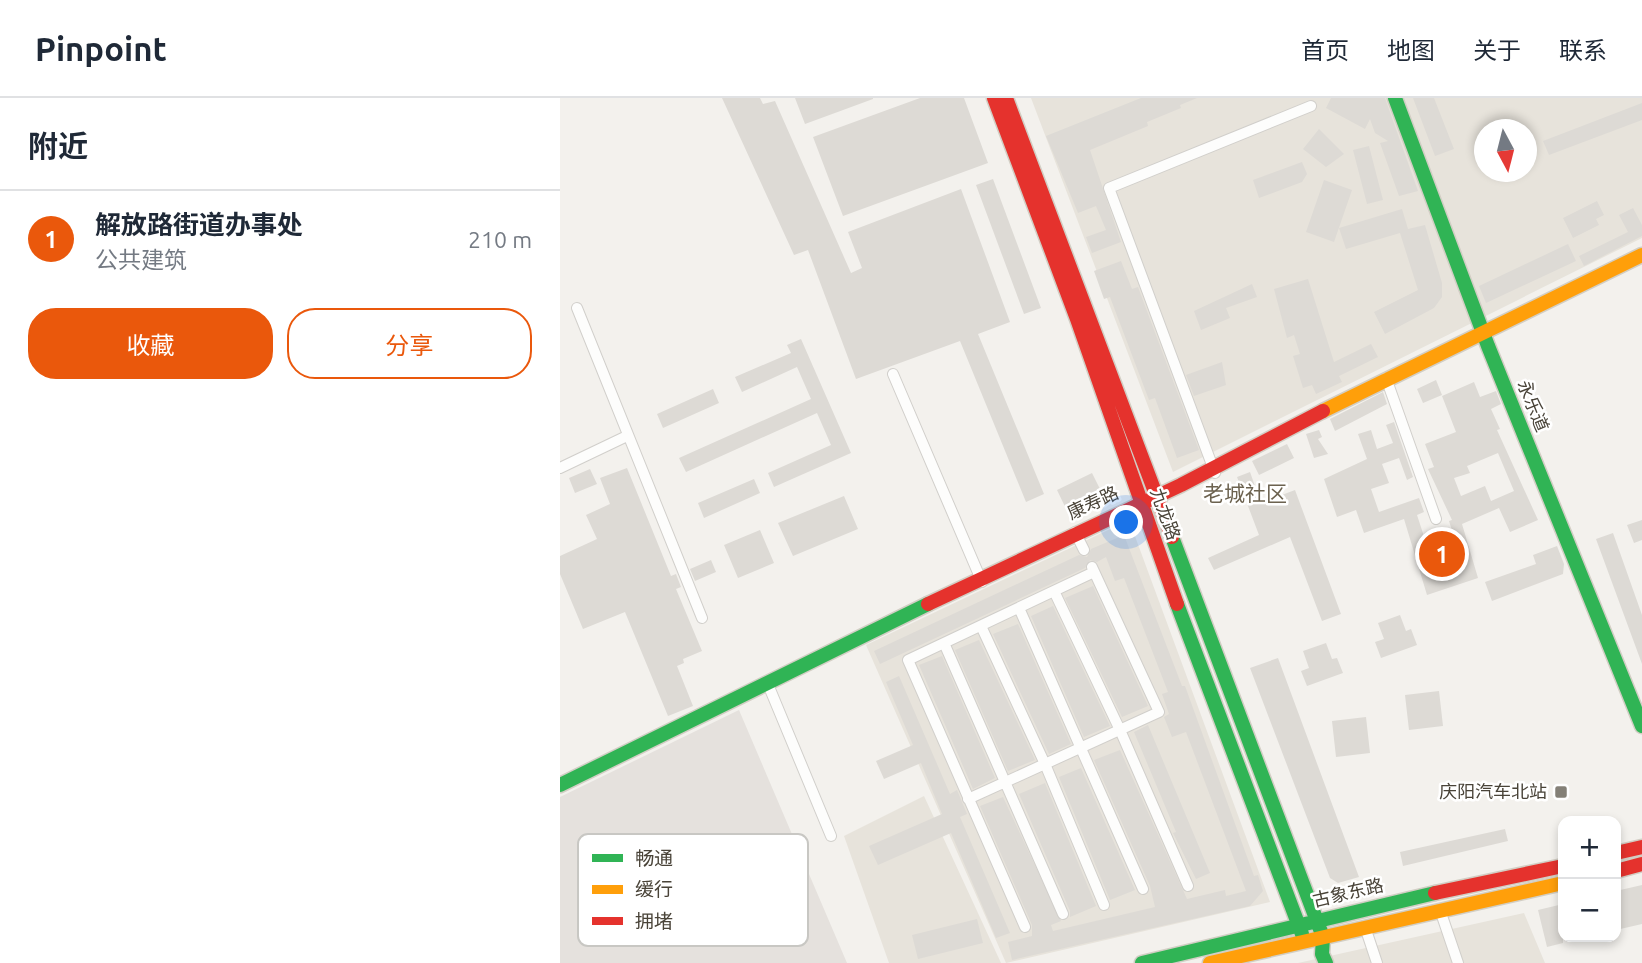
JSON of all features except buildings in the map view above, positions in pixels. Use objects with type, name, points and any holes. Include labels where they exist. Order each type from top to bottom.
[{"type":"street","name":"九龙路","points":[[994,98],[1077,319],[1141,505],[1304,941]]},
{"type":"street","name":"九龙路","points":[[1006,98],[1317,920],[1323,937],[1322,954],[1326,963]]},
{"type":"street","name":"永乐道","points":[[1395,98],[1642,726]]},
{"type":"street","name":"永乐道","points":[[1402,98],[1487,334],[1642,703]]},
{"type":"street","points":[[1214,471],[1109,188],[1311,106]]},
{"type":"street","name":"康寿路","points":[[1487,334],[1642,254]]},
{"type":"street","name":"康寿路","points":[[560,785],[981,580],[1079,540],[1141,505],[1214,471],[1387,381],[1642,261]]},
{"type":"street","points":[[577,308],[702,618]]},
{"type":"street","points":[[893,374],[981,580]]},
{"type":"street","points":[[1387,381],[1436,519]]},
{"type":"street","points":[[560,468],[627,436]]},
{"type":"street","points":[[968,799],[1159,712],[1093,569],[1054,591],[908,660],[968,799],[1025,927]]},
{"type":"street","points":[[1054,591],[1120,730],[1188,886]]},
{"type":"street","points":[[1019,608],[1143,889]]},
{"type":"street","points":[[981,626],[1045,764],[1104,905]]},
{"type":"street","points":[[944,643],[1063,914]]},
{"type":"street","name":"康寿路","points":[[560,792],[768,685]]},
{"type":"street","points":[[768,685],[831,836]]},
{"type":"street","points":[[1621,852],[1642,847]]},
{"type":"street","points":[[1621,870],[1642,864]]},
{"type":"street","name":"古象东路","points":[[1142,963],[1317,920],[1558,867]]},
{"type":"street","name":"古象东路","points":[[1210,963],[1558,884]]},
{"type":"street","points":[[1440,910],[1458,963]]},
{"type":"street","points":[[1365,927],[1377,963]]},
{"type":"shaded area","points":[[1031,98],[1642,98],[1642,238],[1173,472]]},
{"type":"shaded area","points":[[1129,520],[1270,902],[1006,963],[866,645]]},
{"type":"shaded area","points":[[739,710],[792,834],[578,834],[578,946],[808,946],[808,872],[847,963],[560,963],[560,797]]},
{"type":"shaded area","points":[[924,796],[1001,963],[889,963],[844,836]]},
{"type":"shaded area","points":[[1524,913],[1545,963],[1298,963]]},
{"type":"traffic: fast","points":[[1395,98],[1488,346],[1642,726]]},
{"type":"traffic: fast","points":[[1172,537],[1323,937],[1322,954],[1326,963]]},
{"type":"traffic: fast","points":[[560,785],[928,604]]},
{"type":"traffic: fast","points":[[1177,604],[1302,934]]},
{"type":"traffic: fast","points":[[1142,963],[1435,893]]},
{"type":"traffic: slow","points":[[1323,411],[1642,255]]},
{"type":"traffic: slow","points":[[1210,963],[1558,884]]},
{"type":"traffic: jam","points":[[994,98],[1077,319],[1177,604]]},
{"type":"traffic: jam","points":[[1006,98],[1172,537]]},
{"type":"traffic: jam","points":[[928,604],[1181,485],[1323,411]]},
{"type":"traffic: jam","points":[[1621,852],[1642,847]]},
{"type":"traffic: jam","points":[[1621,870],[1642,864]]},
{"type":"traffic: jam","points":[[1435,893],[1558,867]]},
{"type":"place","name":"解放路街道办事处","points":[[1442,554]]},
{"type":"place","name":"庆阳汽车北站","points":[[1561,792]]},
{"type":"district","name":"老城社区","points":[[1245,494]]}]
